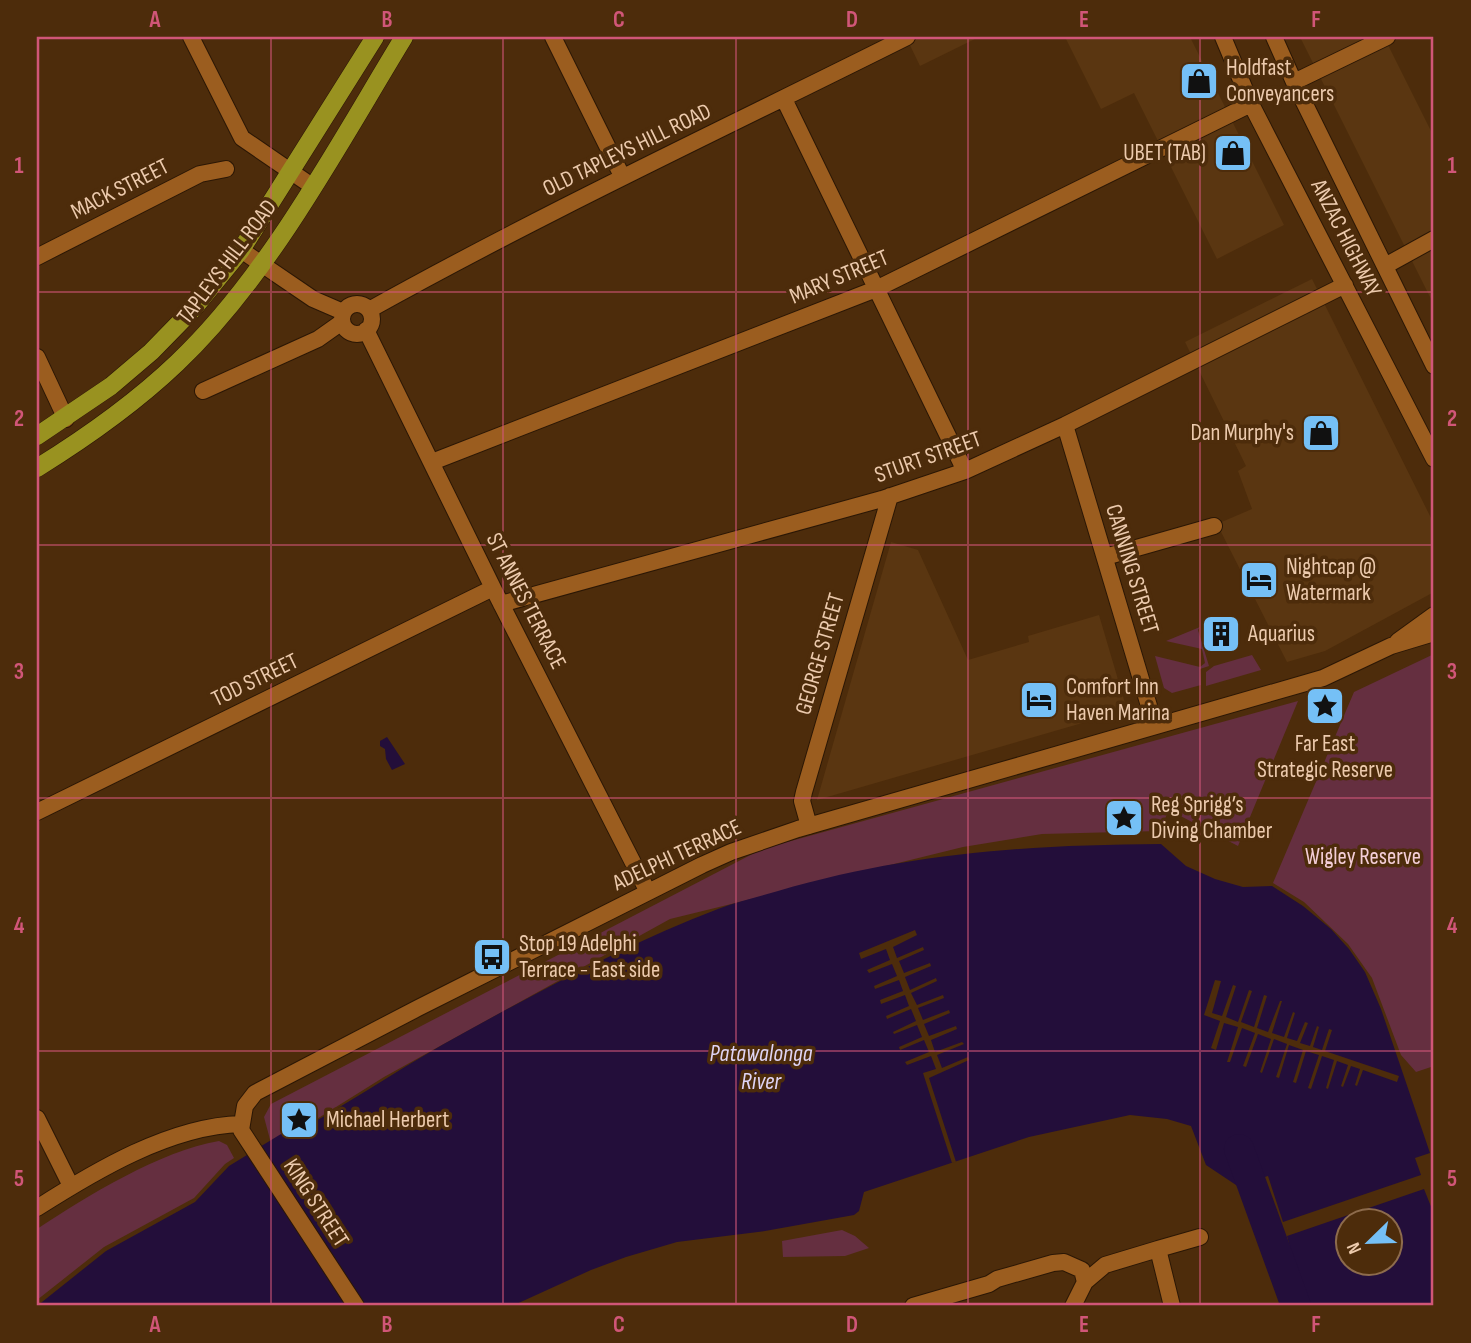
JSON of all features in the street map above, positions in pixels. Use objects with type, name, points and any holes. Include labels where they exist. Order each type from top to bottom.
[{"type":"main road","name":"TAPLEYS HILL ROAD","points":[[37,436],[66,419],[111,386],[193,309],[242,250],[375,37]]},
{"type":"main road","name":"TAPLEYS HILL ROAD","points":[[37,468],[127,408],[178,362],[220,318],[262,264],[404,37]]},
{"type":"street","points":[[191,37],[242,138],[312,186]]},
{"type":"street","points":[[553,37],[622,176]]},
{"type":"street","name":"OLD TAPLEYS HILL ROAD","points":[[369,310],[491,243],[622,176],[907,37]]},
{"type":"street","name":"ANZAC HIGHWAY","points":[[1223,37],[1251,104],[1434,458]]},
{"type":"street","name":"ANZAC HIGHWAY","points":[[1274,37],[1434,366]]},
{"type":"street","points":[[1294,82],[1387,37]]},
{"type":"street","points":[[784,99],[965,471]]},
{"type":"street","name":"MARY STREET","points":[[432,462],[876,289],[1251,104]]},
{"type":"street","name":"MACK STREET","points":[[37,257],[200,174],[226,169]]},
{"type":"street","points":[[1385,266],[1434,240]]},
{"type":"street","points":[[203,391],[318,339],[343,317],[346,308],[356,303],[369,310],[372,318],[366,330],[354,334],[346,330],[343,317],[242,250]]},
{"type":"street","name":"STURT STREET","points":[[501,604],[890,496],[965,471],[1065,425],[1345,285]]},
{"type":"street","name":"ST ANNES TERRACE","points":[[366,330],[493,589],[648,892]]},
{"type":"street","points":[[37,357],[66,419]]},
{"type":"street","name":"CANNING STREET","points":[[1065,425],[1155,726]]},
{"type":"street","name":"GEORGE STREET","points":[[809,826],[802,801],[804,792],[890,496]]},
{"type":"street","points":[[1105,557],[1214,526]]},
{"type":"street","name":"TOD STREET","points":[[37,812],[493,589]]},
{"type":"street","name":"ADELPHI TERRACE","points":[[1391,646],[1434,615]]},
{"type":"street","name":"ADELPHI TERRACE","points":[[241,1124],[245,1106],[255,1093],[731,852],[809,826],[1323,678],[1391,646],[1434,633]]},
{"type":"street","points":[[37,1118],[71,1186]]},
{"type":"street","points":[[37,1208],[71,1186],[166,1140],[202,1128],[241,1124]]},
{"type":"street","name":"KING STREET","points":[[241,1124],[241,1130],[251,1147],[356,1306]]},
{"type":"street","points":[[1073,1306],[1080,1272],[1088,1260],[1105,1265],[1200,1237]]},
{"type":"street","points":[[1158,1249],[1172,1306]]},
{"type":"street","points":[[914,1306],[1053,1263],[1064,1262],[1080,1272]]},
{"type":"shaded area","points":[[906,37],[979,37],[920,66]]},
{"type":"shaded area","points":[[1065,37],[1190,37],[1284,225],[1217,259],[1134,93],[1101,109]]},
{"type":"shaded area","points":[[1300,37],[1384,37],[1434,137],[1434,305]]},
{"type":"shaded area","points":[[1312,279],[1434,524],[1434,592],[1325,651],[1287,662],[1217,524],[1252,509],[1238,471],[1246,466],[1185,342]]},
{"type":"shaded area","points":[[891,542],[918,550],[968,660],[1029,642],[1028,636],[1099,615],[1127,710],[817,800]]},
{"type":"green space","points":[[1200,627],[1198,630],[1209,666],[1200,669],[1201,685],[1172,693],[1164,688],[1155,656],[1200,667],[1205,663],[1202,649],[1166,641]]},
{"type":"green space","name":"Wigley Reserve","points":[[1434,654],[1434,1066],[1416,1072],[1401,1055],[1372,978],[1348,944],[1304,902],[1273,883],[1354,692]]},
{"type":"green space","points":[[1252,655],[1261,670],[1206,686],[1206,672],[1214,666]]},
{"type":"green space","points":[[1298,701],[1238,846],[1169,810],[1159,831],[1042,834],[963,847],[670,919],[384,1077],[272,1147],[264,1117],[271,1104],[762,849]]},
{"type":"green space","points":[[219,1141],[227,1145],[234,1158],[225,1164],[194,1198],[104,1247],[37,1300],[37,1229],[125,1176],[173,1154]]},
{"type":"green space","points":[[842,1230],[855,1236],[869,1248],[845,1256],[783,1257],[782,1241]]},
{"type":"water","points":[[387,737],[405,764],[392,770],[386,759],[385,749],[380,746],[380,741]]},
{"type":"water","name":"Patawalonga River","points":[[1161,844],[1186,866],[1215,879],[1243,887],[1272,886],[1303,906],[1331,929],[1349,949],[1365,972],[1381,1009],[1430,1153],[1415,1158],[1421,1175],[1283,1222],[1268,1176],[1258,1179],[1259,1183],[1242,1189],[1206,1165],[1191,1126],[1167,1119],[1130,1115],[1029,1137],[864,1192],[859,1211],[854,1215],[765,1231],[677,1242],[591,1270],[512,1306],[37,1306],[106,1251],[195,1202],[229,1166],[281,1134],[296,1132],[442,1045],[543,990],[683,923],[733,904],[826,878],[921,860],[1015,849]]},
{"type":"water","points":[[1261,1188],[1280,1245],[1267,1250],[1248,1192]]},
{"type":"water","points":[[1424,1189],[1434,1214],[1434,1306],[1286,1306],[1268,1255],[1290,1247],[1287,1236],[1334,1220],[1334,1276],[1404,1276],[1404,1206],[1374,1206]]},
{"type":"pier","points":[[915,930],[917,935],[893,947],[897,958],[923,947],[924,950],[899,961],[904,973],[930,963],[931,966],[905,977],[910,990],[936,978],[937,981],[911,993],[917,1005],[943,995],[944,998],[918,1008],[923,1020],[949,1010],[950,1013],[924,1024],[929,1036],[956,1026],[957,1029],[931,1040],[935,1052],[962,1042],[964,1044],[937,1055],[942,1068],[968,1057],[969,1060],[929,1078],[956,1162],[952,1163],[923,1073],[936,1069],[931,1056],[907,1065],[905,1062],[929,1052],[924,1040],[900,1050],[899,1047],[922,1037],[917,1025],[894,1034],[893,1032],[916,1021],[911,1009],[887,1019],[886,1016],[909,1006],[905,995],[881,1004],[880,1000],[903,991],[899,980],[875,989],[874,986],[897,976],[892,964],[869,973],[867,970],[890,960],[886,949],[861,959],[859,953]]},
{"type":"pier","points":[[1215,980],[1221,981],[1212,1013],[1222,1016],[1233,985],[1236,986],[1226,1017],[1238,1022],[1249,990],[1252,991],[1241,1022],[1254,1027],[1264,995],[1267,996],[1257,1028],[1268,1032],[1282,1001],[1272,1033],[1284,1037],[1293,1012],[1295,1013],[1287,1038],[1297,1041],[1305,1022],[1308,1023],[1300,1043],[1310,1046],[1317,1026],[1319,1027],[1313,1047],[1322,1050],[1329,1029],[1332,1030],[1325,1051],[1399,1076],[1397,1082],[1363,1070],[1357,1086],[1355,1085],[1360,1069],[1351,1066],[1343,1087],[1341,1086],[1348,1065],[1337,1061],[1328,1089],[1326,1088],[1334,1060],[1322,1056],[1311,1089],[1308,1088],[1319,1055],[1306,1051],[1296,1083],[1293,1082],[1303,1050],[1289,1045],[1279,1078],[1276,1077],[1287,1044],[1274,1039],[1262,1073],[1260,1072],[1271,1039],[1258,1034],[1246,1067],[1243,1066],[1255,1033],[1242,1028],[1230,1062],[1227,1062],[1238,1027],[1224,1023],[1216,1050],[1211,1048],[1220,1021],[1204,1015]]},
{"type":"waterway","name":"Patawalonga River","points":[[1239,1149],[1296,1306]]},
{"type":"place","name":"Holdfast Conveyancers","points":[[1199,81]]},
{"type":"place","name":"UBET (TAB)","points":[[1233,153]]},
{"type":"place","name":"Dan Murphy's","points":[[1321,433]]},
{"type":"place","name":"Nightcap @ Watermark","points":[[1259,580]]},
{"type":"place","name":"Aquarius","points":[[1221,634]]},
{"type":"place","name":"Comfort Inn Haven Marina","points":[[1039,700]]},
{"type":"place","name":"Far East Strategic Reserve","points":[[1325,706]]},
{"type":"place","name":"Reg Sprigg’s Diving Chamber","points":[[1124,818]]},
{"type":"place","name":"Stop 19 Adelphi Terrace - East side","points":[[492,957]]},
{"type":"place","name":"Michael Herbert","points":[[299,1120]]}]
